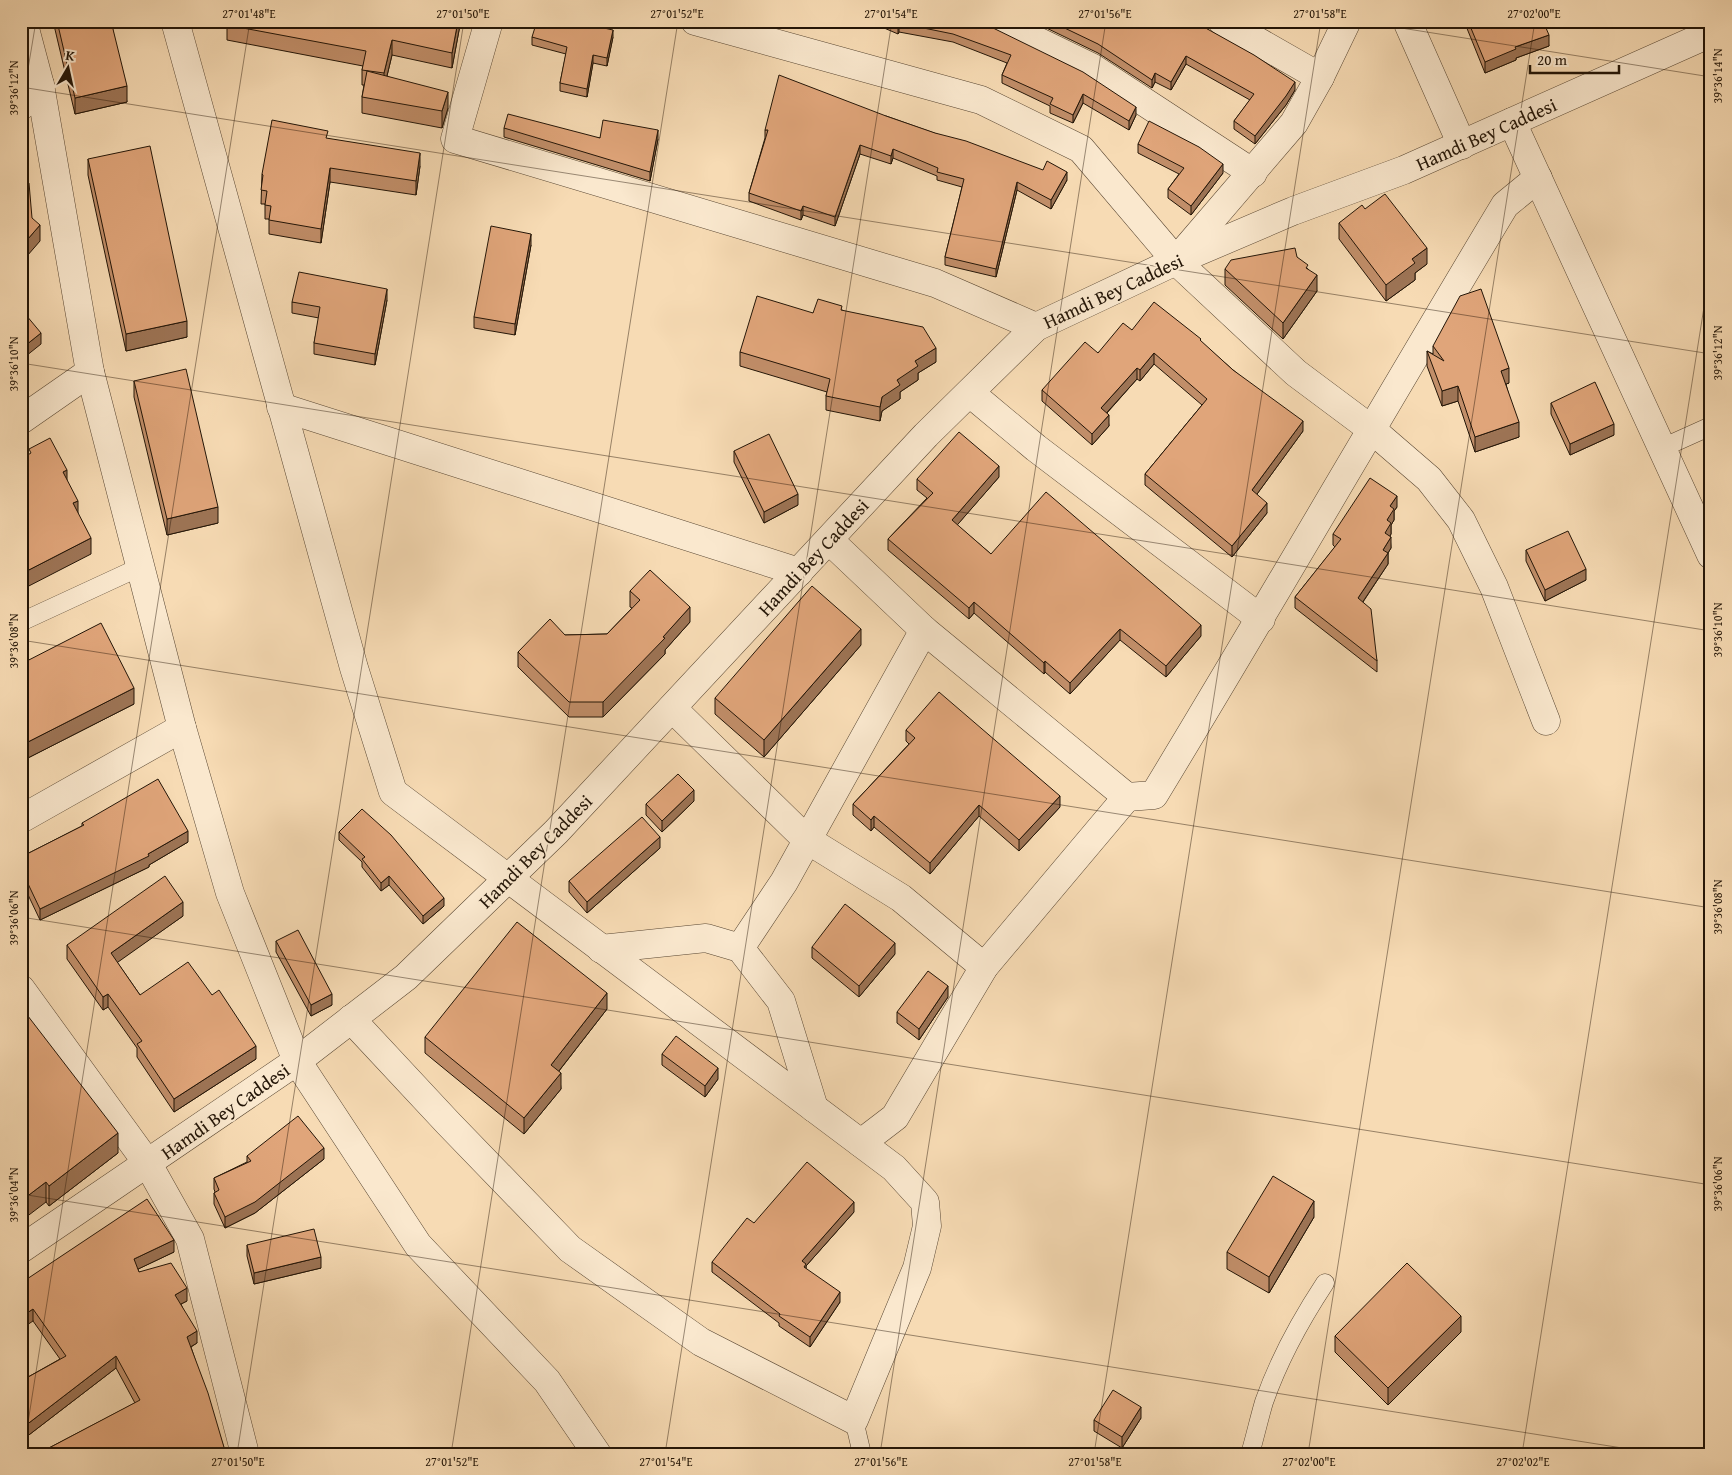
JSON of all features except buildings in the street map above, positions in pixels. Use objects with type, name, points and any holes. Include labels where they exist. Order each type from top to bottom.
[{"type":"street","points":[[24,21],[31,84],[90,372],[182,728],[230,893],[298,1061],[418,1245],[547,1381],[597,1454]]},
{"type":"street","points":[[175,21],[354,668],[393,792],[894,1168],[925,1202],[927,1226],[917,1268],[854,1420],[701,1342],[570,1249],[448,1123],[352,1019]]},
{"type":"street","points":[[489,21],[455,140],[935,283],[1036,327]]},
{"type":"street","points":[[695,21],[980,100],[1081,149],[1176,261],[1296,373],[1371,429],[1430,479],[1461,520],[1494,587],[1546,721]]},
{"type":"street","points":[[996,21],[1091,67],[1253,173]]},
{"type":"street","points":[[1222,21],[1320,77]]},
{"type":"street","points":[[1176,261],[1294,123],[1320,77],[1347,21]]},
{"type":"street","points":[[1407,21],[1462,145]]},
{"type":"street","name":"Hamdi Bey Caddesi","points":[[21,1248],[298,1061],[406,976],[556,832],[926,436],[1036,327],[1176,261],[1293,211],[1404,170],[1711,33]]},
{"type":"street","points":[[21,106],[31,84]]},
{"type":"street","points":[[1512,122],[1711,555]]},
{"type":"street","points":[[829,540],[924,630],[1126,797],[1154,795],[1261,620],[1371,429],[1505,205],[1538,178]]},
{"type":"street","points":[[21,420],[90,372]]},
{"type":"street","points":[[970,393],[1036,448],[1261,620]]},
{"type":"street","points":[[281,406],[799,572]]},
{"type":"street","points":[[740,948],[784,882],[806,839],[924,630]]},
{"type":"street","points":[[672,708],[806,839],[901,898],[984,967]]},
{"type":"street","points":[[21,820],[182,728]]},
{"type":"street","points":[[861,1143],[896,1117],[984,967],[1126,797]]},
{"type":"street","points":[[601,949],[706,938],[740,948],[781,1001],[814,1108]]},
{"type":"street","points":[[21,989],[148,1164],[190,1239],[245,1454]]},
{"type":"lane","points":[[1662,448],[1711,426]]},
{"type":"lane","points":[[21,622],[140,567]]},
{"type":"lane","points":[[1250,1454],[1264,1402],[1279,1364],[1293,1336],[1325,1283]]},
{"type":"lane","points":[[854,1420],[862,1454]]}]
